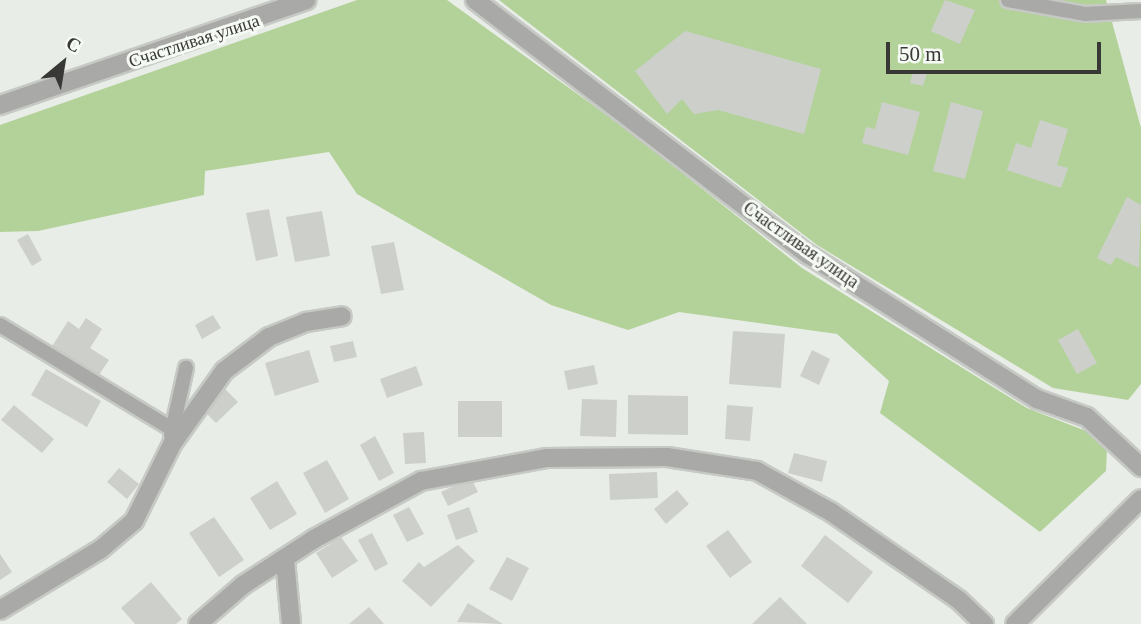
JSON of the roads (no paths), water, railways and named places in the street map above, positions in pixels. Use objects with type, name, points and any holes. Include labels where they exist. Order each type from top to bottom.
[{"type":"street","name":"Счастливая улица","points":[[0,105],[306,0]]},
{"type":"street","name":"Счастливая улица","points":[[475,0],[809,255],[1037,399],[1087,417],[1141,467]]},
{"type":"street","points":[[0,610],[101,549],[134,521],[171,436],[233,364],[270,337],[306,322],[342,316]]},
{"type":"street","points":[[198,624],[243,585],[421,481],[546,458],[667,457],[757,471],[831,512],[959,600],[985,624]]},
{"type":"street","points":[[1015,624],[1141,499]]},
{"type":"street","points":[[285,560],[291,624]]},
{"type":"lane","points":[[1007,0],[1085,14],[1141,11]]},
{"type":"lane","points":[[0,325],[171,436],[186,368]]}]
